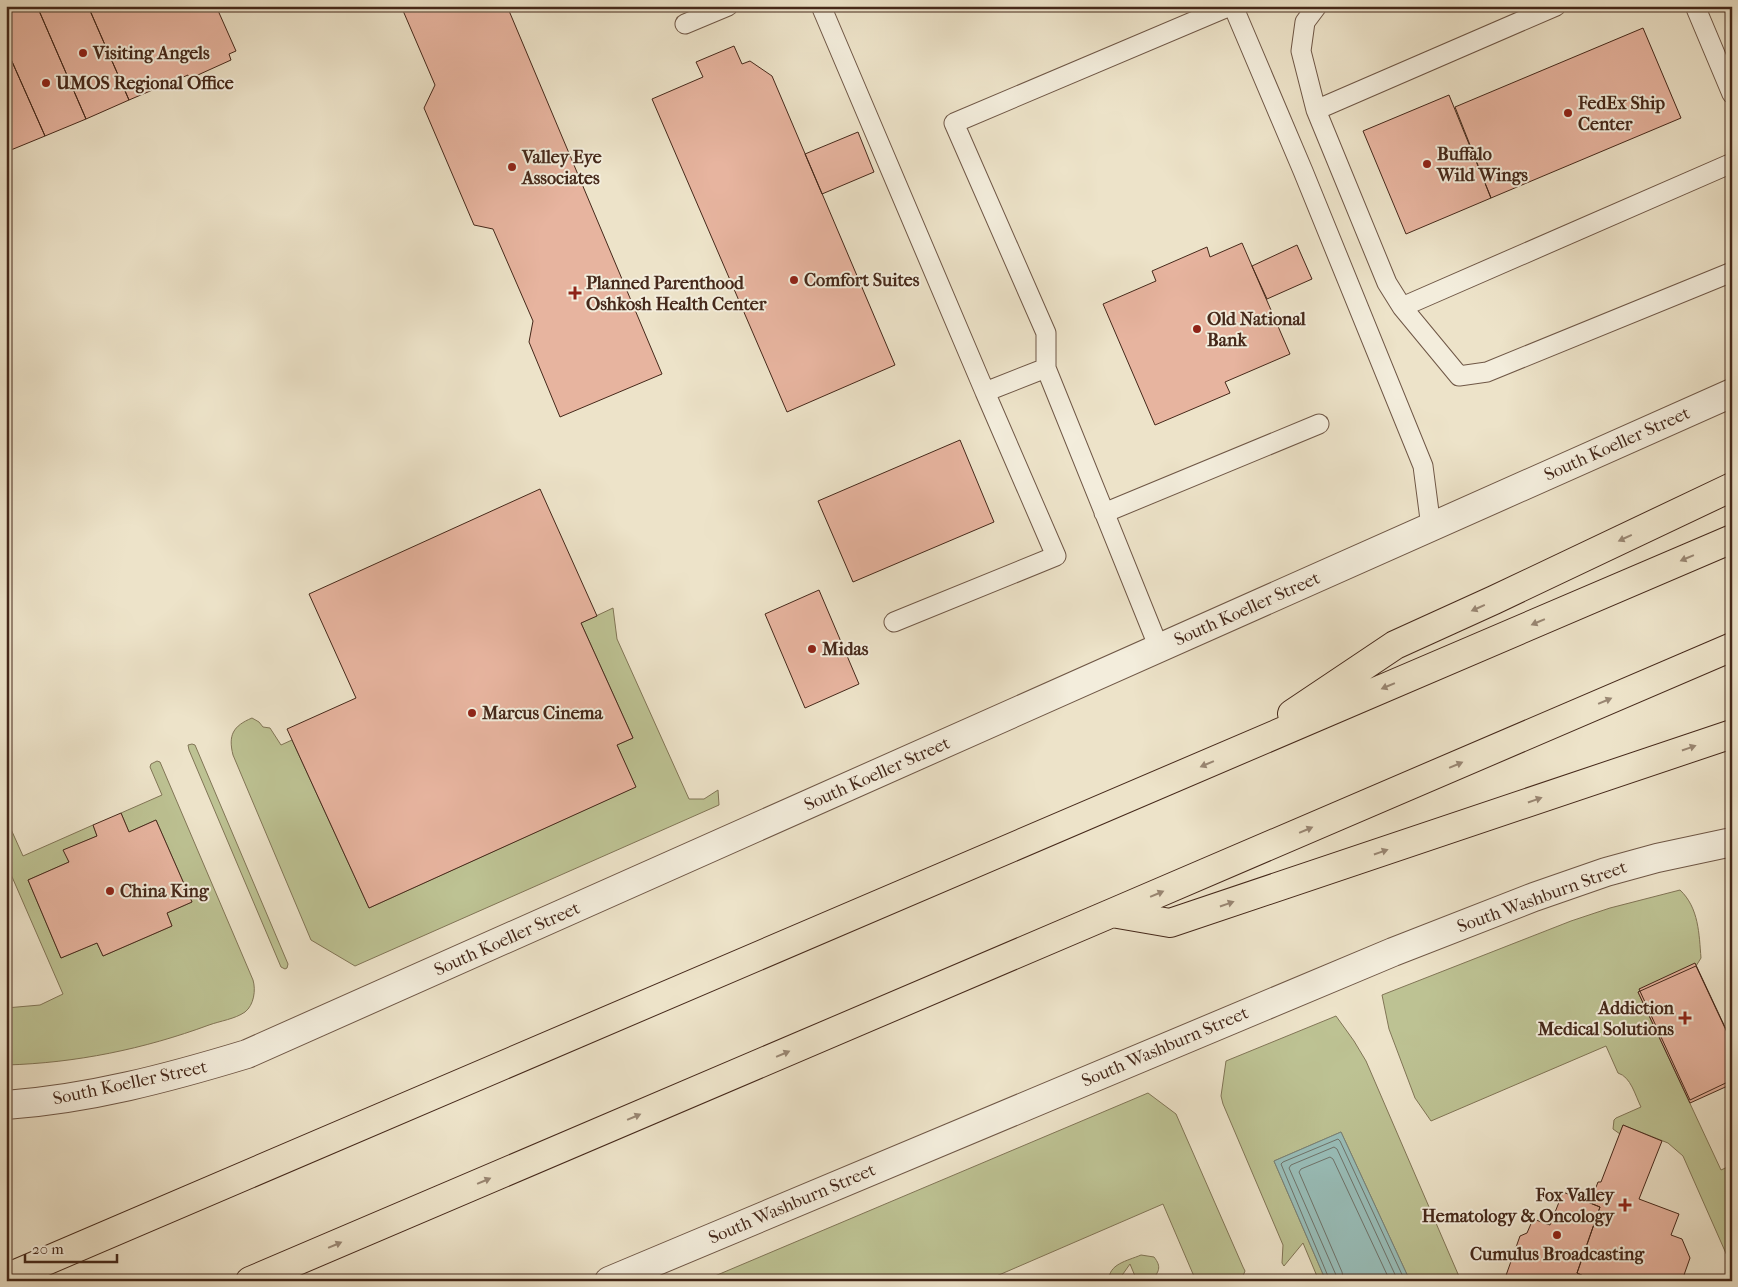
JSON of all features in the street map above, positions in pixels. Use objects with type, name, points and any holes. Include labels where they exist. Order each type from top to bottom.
[{"type":"highway","points":[[1237,751],[1395,645],[1732,487]]},
{"type":"highway","points":[[6,1278],[1732,539]]},
{"type":"highway","points":[[250,1281],[1732,647]]},
{"type":"highway","points":[[1112,913],[1170,923],[1732,734]]},
{"type":"street","name":"South Koeller Street","points":[[6,1105],[35,1103],[103,1093],[181,1074],[247,1054],[1732,393]]},
{"type":"street","name":"South Washburn Street","points":[[609,1281],[1411,945],[1534,897],[1606,872],[1657,858],[1732,842]]},
{"type":"lane","points":[[685,24],[728,6]]},
{"type":"lane","points":[[821,6],[1056,556],[894,622]]},
{"type":"lane","points":[[1159,648],[1046,368],[1046,333],[954,123],[1232,6],[1303,171],[1423,466],[1431,527]]},
{"type":"lane","points":[[1317,6],[1305,22],[1302,51],[1316,110],[1386,283],[1402,307],[1459,376],[1487,372],[1732,272]]},
{"type":"lane","points":[[1316,110],[1556,6]]},
{"type":"lane","points":[[1695,6],[1732,94]]},
{"type":"lane","points":[[1402,307],[1732,163]]},
{"type":"lane","points":[[985,392],[1046,368]]},
{"type":"lane","points":[[1104,513],[1319,424]]},
{"type":"green space","points":[[613,608],[617,639],[689,799],[704,799],[718,790],[719,805],[355,966],[311,940],[233,755],[231,742],[236,728],[252,718],[263,727],[270,728],[281,745],[292,740],[369,908],[635,787],[617,745],[633,738],[581,623]]},
{"type":"green space","points":[[188,745],[195,745],[288,964],[285,969],[281,967],[189,750]]},
{"type":"green space","points":[[157,761],[160,762],[253,980],[254,993],[252,1001],[245,1012],[232,1018],[135,1048],[84,1058],[6,1065],[6,1008],[40,1005],[63,994],[6,863],[6,826],[10,827],[23,856],[93,825],[97,836],[64,850],[69,862],[28,880],[61,958],[97,943],[103,956],[172,926],[167,913],[192,902],[156,820],[129,832],[121,813],[162,795],[150,767],[151,764]]},
{"type":"green space","points":[[1680,890],[1691,905],[1697,922],[1701,958],[1696,966],[1638,992],[1721,1170],[1732,1165],[1732,1267],[1683,1156],[1668,1143],[1623,1125],[1620,1134],[1613,1129],[1616,1118],[1641,1107],[1629,1082],[1618,1073],[1606,1046],[1431,1121],[1415,1098],[1389,1029],[1382,995],[1571,921],[1610,908]]},
{"type":"green space","points":[[1336,1016],[1366,1061],[1461,1281],[1410,1281],[1341,1132],[1274,1161],[1326,1281],[1319,1281],[1303,1243],[1284,1266],[1282,1263],[1283,1245],[1223,1104],[1221,1096],[1226,1061]]},
{"type":"green space","points":[[1148,1093],[1176,1114],[1245,1271],[1241,1281],[1196,1281],[1163,1204],[985,1281],[703,1281]]},
{"type":"green space","points":[[1141,1255],[1154,1257],[1158,1264],[1158,1272],[1151,1281],[1137,1281],[1130,1264],[1118,1281],[1109,1281],[1115,1267],[1124,1261]]},
{"type":"water","points":[[1341,1132],[1410,1281],[1326,1281],[1274,1161]]},
{"type":"building","name":"UMOS Regional Office","points":[[6,6],[37,6],[86,119],[45,136],[6,48]]},
{"type":"building","name":"Visiting Angels","points":[[37,6],[88,6],[129,100],[86,119]]},
{"type":"building","points":[[88,6],[216,6],[236,51],[229,54],[231,60],[189,79],[188,75],[129,100]]},
{"type":"building","name":"Valley Eye Associates","points":[[401,6],[507,6],[662,374],[560,417],[529,342],[533,321],[493,229],[474,225],[424,108],[435,85]]},
{"type":"building","points":[[1643,28],[1681,118],[1491,198],[1455,107]]},
{"type":"building","name":"Comfort Suites","points":[[734,46],[742,64],[750,61],[772,76],[895,365],[787,412],[652,99],[703,77],[696,62]]},
{"type":"building","points":[[6,48],[45,136],[6,152]]},
{"type":"building","name":"Buffalo Wild Wings","points":[[1449,95],[1491,198],[1406,234],[1363,131]]},
{"type":"building","points":[[858,132],[874,172],[822,194],[805,154]]},
{"type":"building","name":"Old National Bank","points":[[1242,243],[1290,354],[1225,382],[1230,393],[1155,425],[1103,304],[1156,281],[1152,271],[1207,247],[1210,257]]},
{"type":"building","points":[[1297,245],[1312,279],[1267,299],[1252,266]]},
{"type":"building","points":[[960,440],[994,522],[853,582],[818,501]]},
{"type":"building","name":"Marcus Cinema","points":[[540,489],[597,616],[581,623],[633,738],[617,745],[636,787],[369,908],[287,729],[356,698],[309,594]]},
{"type":"building","name":"Midas","points":[[819,590],[859,684],[805,708],[765,614]]},
{"type":"building","name":"China King","points":[[121,813],[129,832],[156,820],[192,902],[167,913],[172,926],[103,956],[97,943],[61,958],[28,880],[69,862],[63,850],[97,836],[93,825]]},
{"type":"building","name":"Addiction Medical Solutions","points":[[1695,963],[1732,1042],[1732,1080],[1690,1100],[1639,989]]},
{"type":"building","name":"Addiction Medical Solutions","points":[[1696,966],[1732,1043],[1732,1084],[1690,1103],[1638,992]]},
{"type":"building","name":"Fox Valley Hematology & Oncology","points":[[1623,1125],[1662,1141],[1639,1199],[1679,1214],[1671,1235],[1682,1239],[1690,1258],[1684,1275],[1699,1281],[1594,1281],[1577,1273],[1600,1207],[1590,1203],[1598,1182],[1601,1182]]},
{"type":"building","name":"Cumulus Broadcasting","points":[[1563,1192],[1600,1207],[1577,1273],[1594,1281],[1504,1281],[1520,1236],[1527,1233],[1533,1219],[1550,1225]]},
{"type":"place","name":"Visiting Angels","points":[[83,53]]},
{"type":"place","name":"UMOS Regional Office","points":[[46,83]]},
{"type":"place","name":"FedEx Ship Center","points":[[1568,113]]},
{"type":"place","name":"Buffalo Wild Wings","points":[[1427,164]]},
{"type":"place","name":"Valley Eye Associates","points":[[512,167]]},
{"type":"place","name":"Comfort Suites","points":[[794,280]]},
{"type":"place","name":"Planned Parenthood Oshkosh Health Center","points":[[575,293]]},
{"type":"place","name":"Old National Bank","points":[[1197,329]]},
{"type":"place","name":"Midas","points":[[812,649]]},
{"type":"place","name":"Marcus Cinema","points":[[472,713]]},
{"type":"place","name":"China King","points":[[110,891]]},
{"type":"place","name":"Addiction Medical Solutions","points":[[1685,1018]]},
{"type":"place","name":"Fox Valley Hematology & Oncology","points":[[1625,1205]]},
{"type":"place","name":"Cumulus Broadcasting","points":[[1557,1235]]}]
